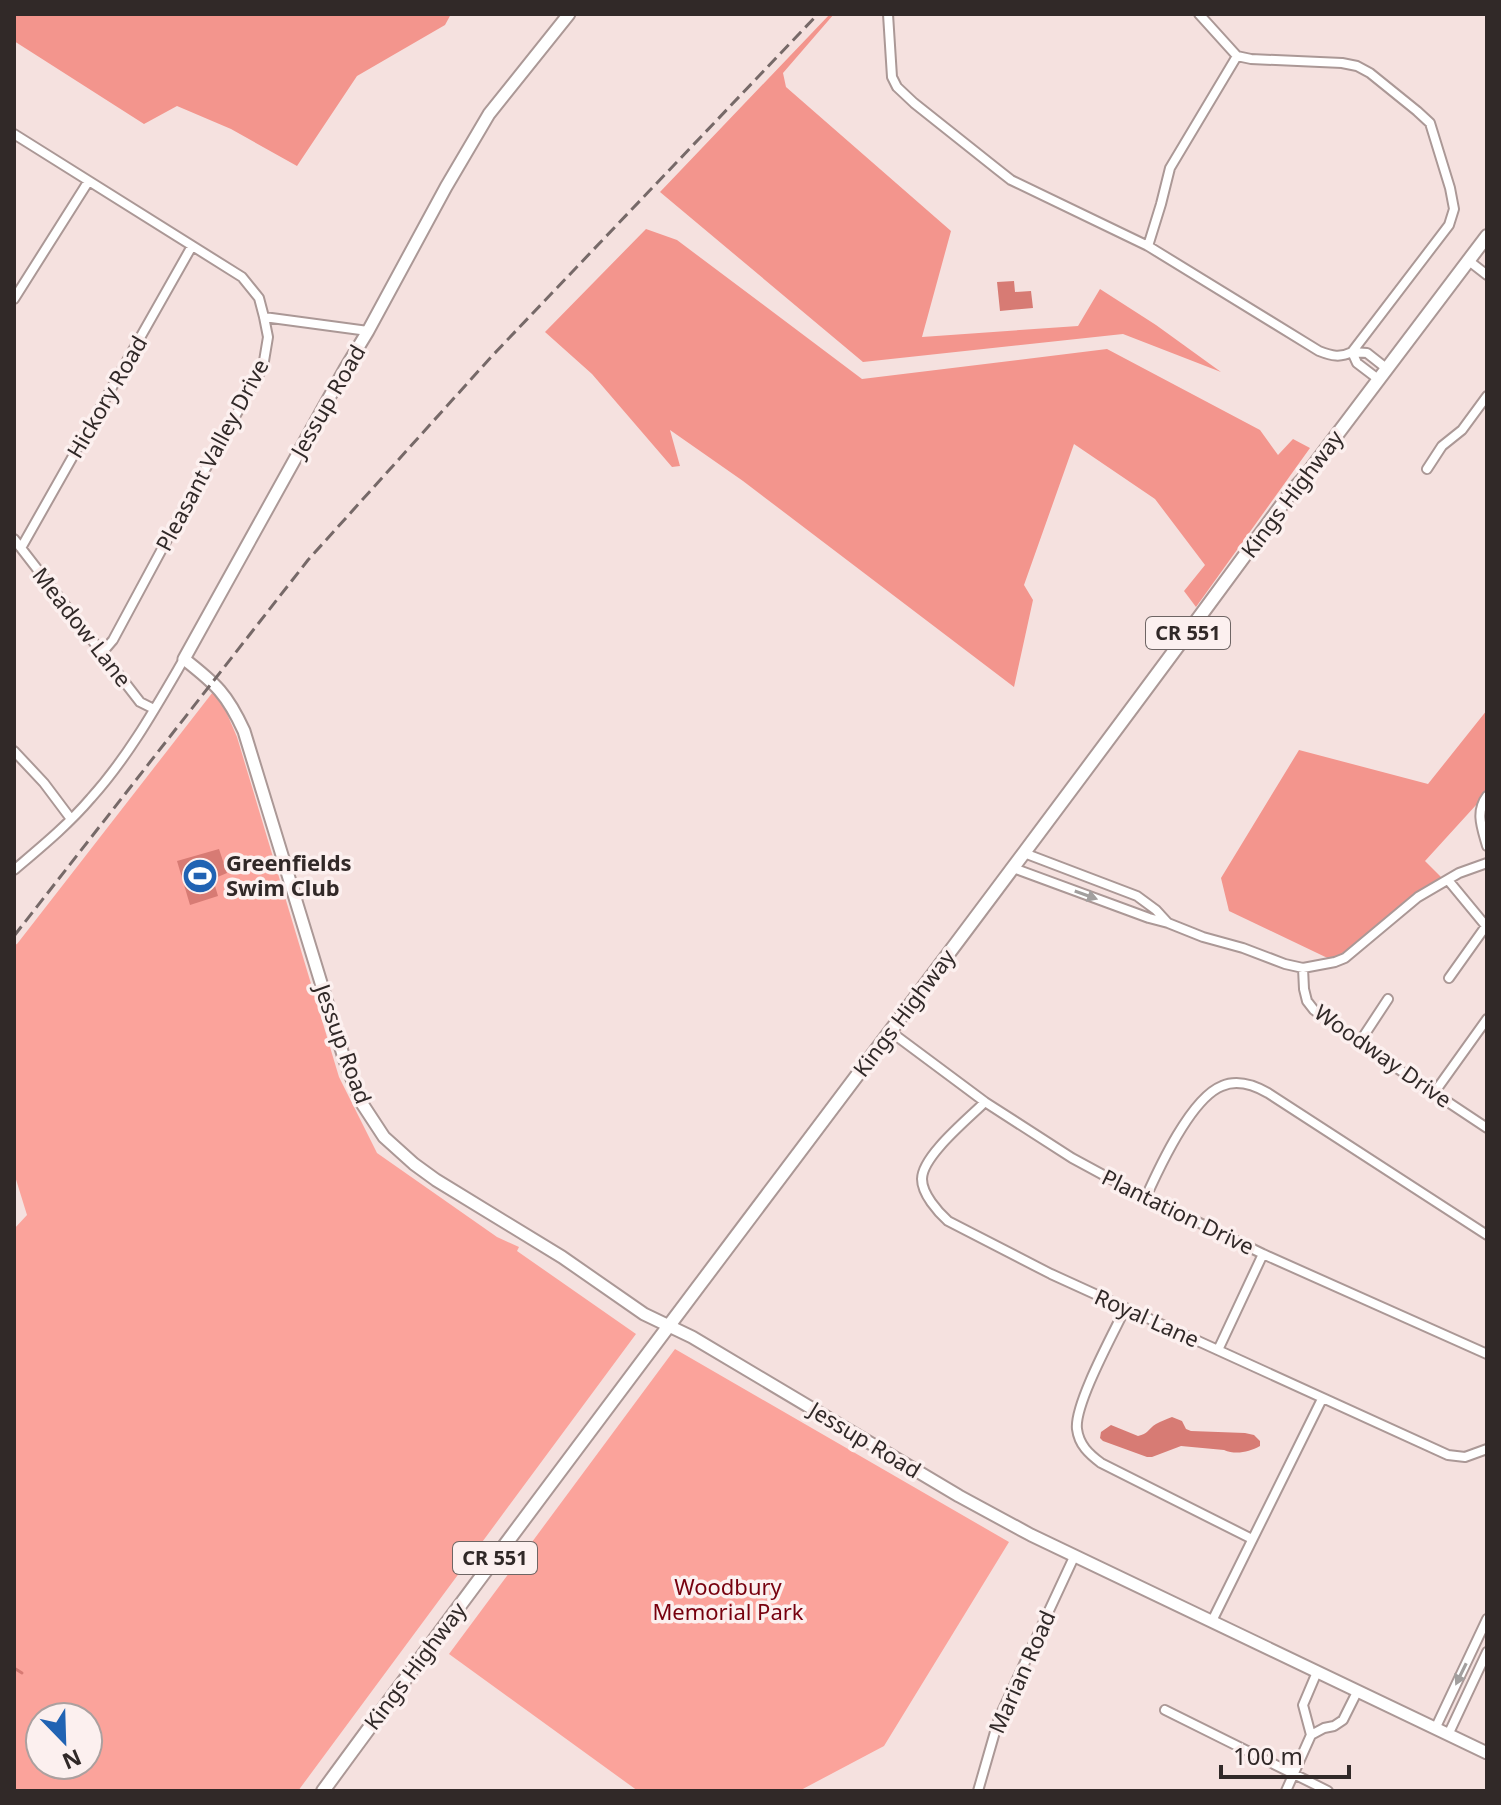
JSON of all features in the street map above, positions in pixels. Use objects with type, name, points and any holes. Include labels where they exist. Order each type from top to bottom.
[{"type":"main road","name":"Kings Highway","points":[[323,1791],[1292,491],[1487,236]]},
{"type":"street","name":"Jessup Road","points":[[569,14],[489,114],[184,659],[224,693],[244,731],[344,1058],[361,1102],[384,1137],[414,1164],[562,1257],[644,1314],[692,1337],[1031,1535],[1487,1753]]},
{"type":"street","points":[[888,14],[892,77],[897,87],[1011,180],[1148,246],[1319,351],[1331,356],[1367,353],[1386,368]]},
{"type":"street","points":[[1199,14],[1237,56],[1357,66],[1385,84],[1430,123],[1454,209],[1449,225],[1352,352]]},
{"type":"street","points":[[1148,246],[1170,168],[1237,56]]},
{"type":"street","name":"Pleasant Valley Drive","points":[[14,134],[242,277],[259,298],[268,337],[263,367],[113,640],[101,654]]},
{"type":"street","points":[[14,299],[88,182]]},
{"type":"street","name":"Hickory Road","points":[[21,548],[192,246]]},
{"type":"street","points":[[1469,261],[1487,275]]},
{"type":"street","points":[[264,317],[368,331]]},
{"type":"street","points":[[1352,352],[1357,363],[1378,379]]},
{"type":"street","points":[[1427,469],[1442,446],[1462,430],[1487,396]]},
{"type":"street","name":"Meadow Lane","points":[[14,539],[140,702],[154,709]]},
{"type":"street","points":[[14,870],[71,819],[111,773],[184,659]]},
{"type":"street","points":[[14,751],[44,783],[71,819]]},
{"type":"street","points":[[1487,796],[1483,801],[1480,823],[1487,846]]},
{"type":"street","points":[[1024,853],[1137,896],[1168,923]]},
{"type":"street","points":[[1013,868],[1203,937],[1303,968],[1345,958],[1418,897],[1459,873],[1487,863]]},
{"type":"street","points":[[1448,880],[1486,926],[1449,978]]},
{"type":"street","name":"Woodway Drive","points":[[1303,968],[1307,1001],[1314,1010],[1487,1128]]},
{"type":"street","points":[[1359,1043],[1388,999]]},
{"type":"street","points":[[1434,1093],[1487,1019]]},
{"type":"street","name":"Plantation Drive","points":[[891,1032],[985,1102],[1072,1158],[1263,1254],[1487,1354]]},
{"type":"street","points":[[1146,1197],[1163,1159],[1197,1107],[1220,1086],[1237,1082],[1268,1093],[1487,1235]]},
{"type":"street","name":"Royal Lane","points":[[985,1102],[935,1151],[922,1179],[936,1210],[948,1221],[1125,1309],[1448,1455],[1465,1457],[1487,1449]]},
{"type":"street","points":[[1218,1350],[1263,1254]]},
{"type":"street","points":[[1125,1309],[1085,1393],[1076,1426],[1079,1440],[1088,1454],[1101,1463],[1252,1539]]},
{"type":"street","points":[[1212,1621],[1322,1399]]},
{"type":"street","name":"Marian Road","points":[[978,1791],[999,1718],[1074,1557]]},
{"type":"street","points":[[1435,1729],[1487,1619]]},
{"type":"street","points":[[1448,1735],[1487,1652]]},
{"type":"street","points":[[1311,1735],[1303,1705],[1317,1672]]},
{"type":"street","points":[[1286,1791],[1311,1735],[1343,1720],[1357,1692]]},
{"type":"street","points":[[1165,1710],[1328,1791]]},
{"type":"green space","points":[[216,688],[237,737],[339,1077],[377,1153],[497,1237],[519,1247],[517,1251],[636,1334],[298,1791],[14,1791],[14,1229],[27,1215],[14,1173],[14,945]]},
{"type":"green space","name":"Woodbury Memorial Park","points":[[675,1349],[1009,1542],[884,1746],[799,1791],[638,1791],[449,1654]]},
{"type":"shaded area","points":[[14,14],[451,14],[445,25],[357,76],[297,166],[231,129],[177,106],[144,124],[14,41]]},
{"type":"shaded area","points":[[830,14],[834,14],[783,73],[786,87],[951,231],[922,337],[1078,326],[1100,289],[1221,372],[1123,334],[863,362],[660,192]]},
{"type":"shaded area","points":[[646,229],[677,240],[862,379],[1107,349],[1260,430],[1278,455],[1293,439],[1310,448],[1196,607],[1184,591],[1205,565],[1155,499],[1074,444],[1024,585],[1033,600],[1014,687],[743,481],[670,430],[680,466],[672,467],[592,374],[545,332]]},
{"type":"shaded area","points":[[1014,281],[1015,292],[1031,291],[1033,308],[1000,311],[997,282]]},
{"type":"shaded area","points":[[1487,710],[1487,793],[1425,861],[1445,881],[1338,963],[1229,911],[1221,878],[1299,750],[1428,784]]},
{"type":"shaded area","name":"Greenfields Swim Club","points":[[219,849],[227,873],[213,879],[218,896],[190,905],[177,861]]},
{"type":"shaded area","points":[[1172,1417],[1182,1421],[1191,1431],[1254,1435],[1260,1446],[1238,1453],[1181,1446],[1147,1457],[1100,1438],[1101,1432],[1111,1425],[1138,1436]]},
{"type":"waterway","points":[[14,1668],[22,1673]]},
{"type":"railway","points":[[14,936],[308,560],[492,356],[818,14]]},
{"type":"place","name":"Greenfields Swim Club","points":[[200,876]]}]
